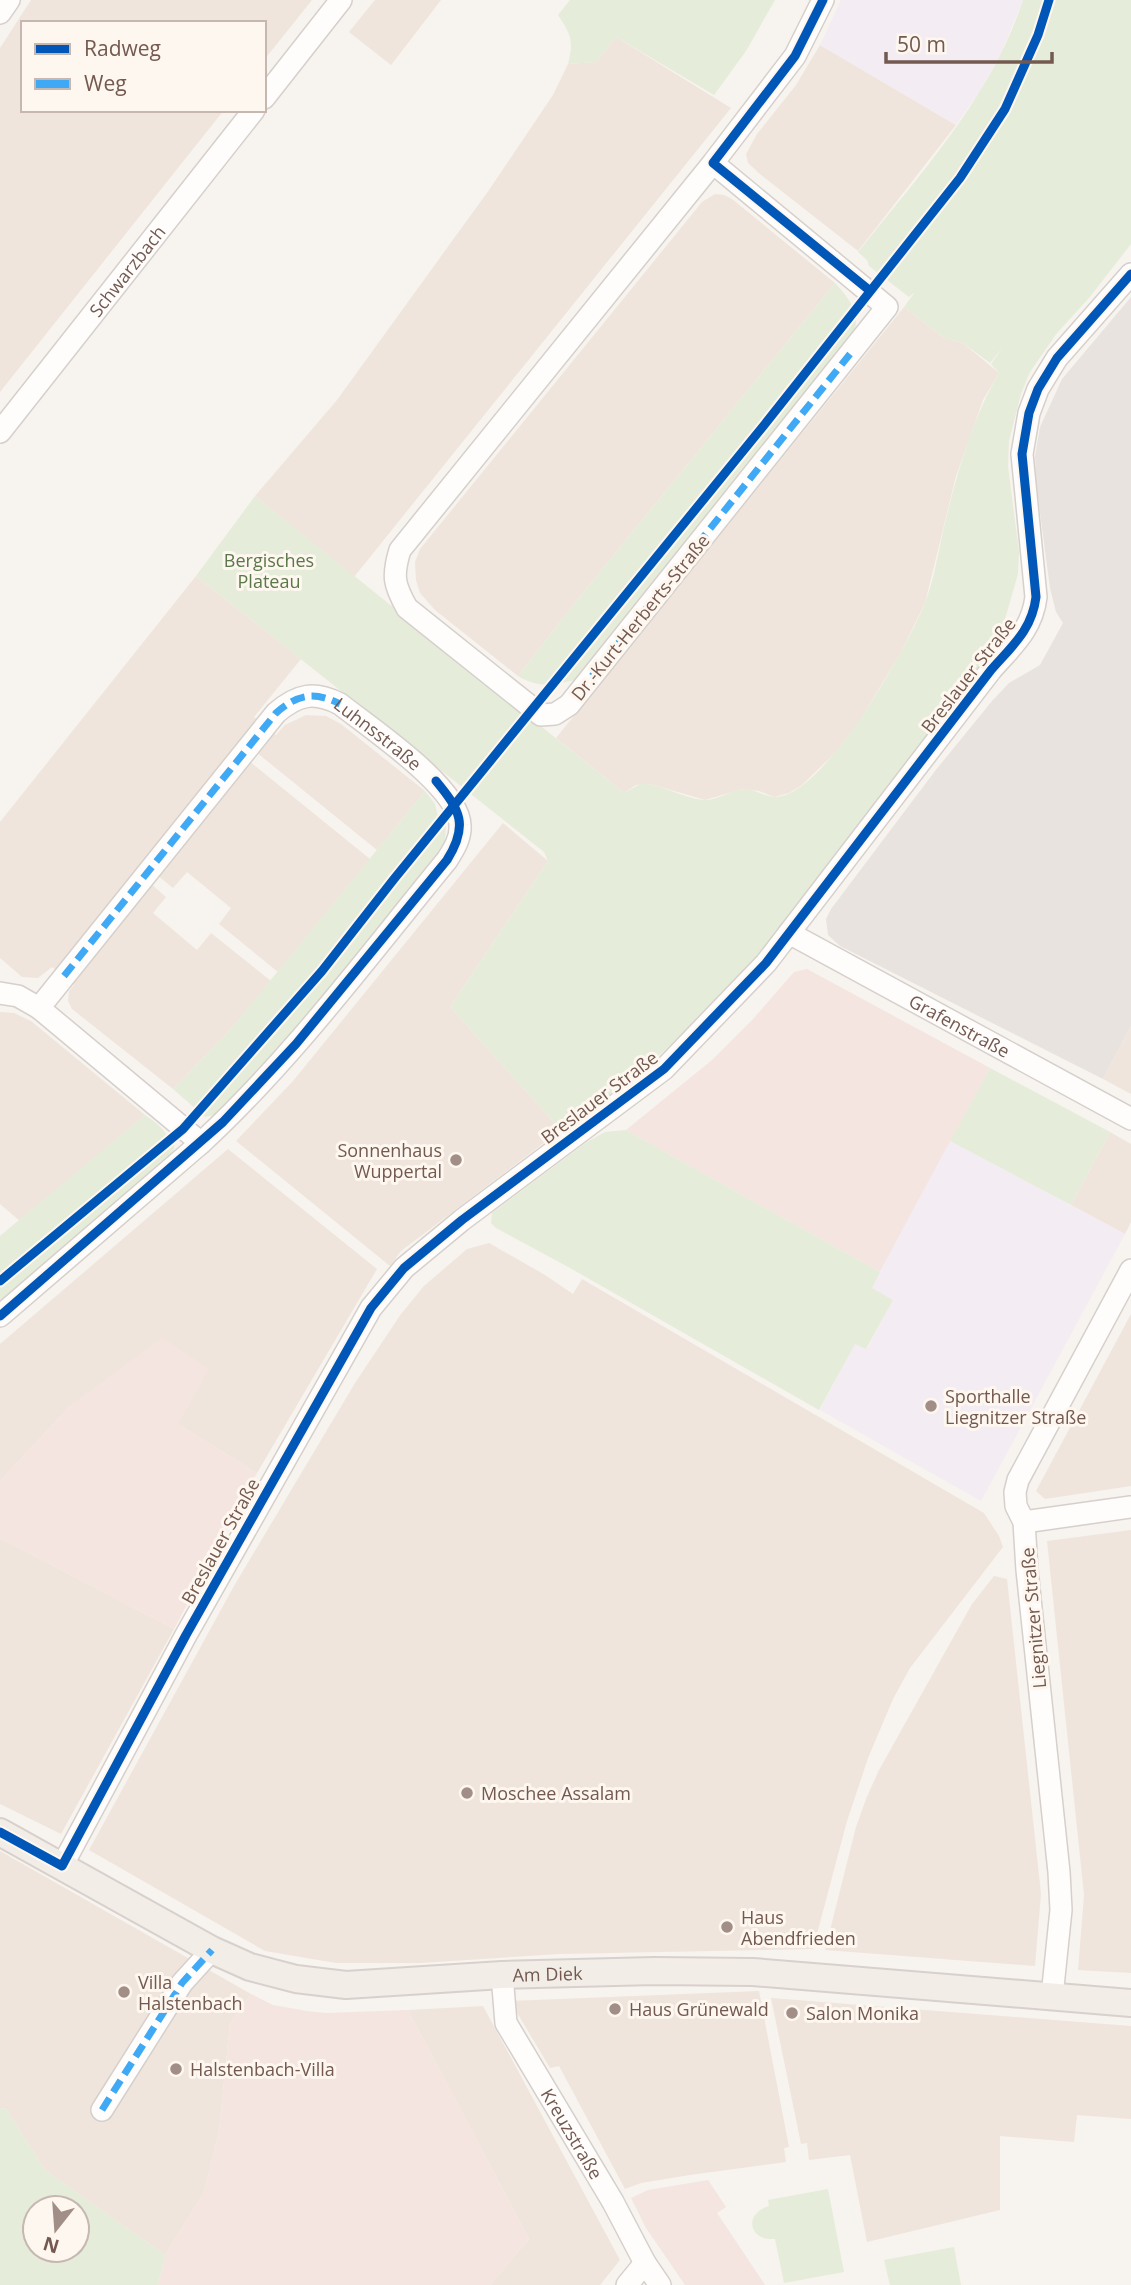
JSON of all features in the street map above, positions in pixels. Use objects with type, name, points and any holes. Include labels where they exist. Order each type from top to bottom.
[{"type":"main road","name":"Am Diek","points":[[0,1832],[212,1950],[250,1967],[320,1983],[346,1985],[502,1975],[654,1971],[753,1972],[1131,2003]]},
{"type":"street","points":[[0,13],[9,0]]},
{"type":"street","points":[[266,95],[341,0]]},
{"type":"street","name":"Dr.-Kurt-Herberts-Straße","points":[[713,163],[887,307],[569,705],[555,714],[541,715],[407,608],[397,590],[394,570],[400,551],[713,163],[795,56],[824,0]]},
{"type":"street","name":"Schwarzbach","points":[[0,432],[252,112]]},
{"type":"street","name":"Breslauer Straße","points":[[62,1866],[193,1623],[371,1308],[404,1268],[462,1220],[664,1069],[766,963],[991,670],[1027,629],[1034,612],[1036,597],[1022,454],[1029,413],[1038,390],[1057,358],[1131,274]]},
{"type":"street","name":"Luhnsstraße","points":[[0,1316],[201,1143],[296,1044],[447,860],[460,835],[461,822],[455,804],[436,781],[340,704],[325,696],[306,696],[290,701],[276,713],[39,1008]]},
{"type":"street","name":"Grafenstraße","points":[[789,933],[1131,1119]]},
{"type":"street","points":[[0,993],[18,996],[39,1008],[201,1143]]},
{"type":"street","name":"Liegnitzer Straße","points":[[1052,1996],[1061,1910],[1059,1872],[1024,1522],[1016,1506],[1015,1492],[1018,1480],[1131,1270]]},
{"type":"street","points":[[1024,1522],[1131,1507]]},
{"type":"street","points":[[102,2110],[183,1983],[212,1950]]},
{"type":"street","name":"Kreuzstraße","points":[[502,1975],[506,2023],[614,2202],[645,2263],[660,2285]]},
{"type":"street","points":[[627,2285],[645,2263]]},
{"type":"shaded area","points":[[31,0],[312,0],[266,58],[266,21],[21,21],[21,112],[222,112],[0,392],[0,48]]},
{"type":"shaded area","points":[[375,0],[441,0],[391,65],[349,32]]},
{"type":"shaded area","points":[[841,0],[1023,0],[1001,53],[980,91],[956,125],[820,45]]},
{"type":"shaded area","points":[[616,37],[731,108],[354,577],[255,496],[337,400],[489,190],[553,95],[568,64],[596,62]]},
{"type":"shaded area","points":[[820,45],[956,125],[858,251],[761,175],[748,163],[746,154],[757,134],[796,85]]},
{"type":"shaded area","points":[[715,194],[732,199],[835,283],[518,676],[435,610],[420,593],[415,562],[420,549],[702,202]]},
{"type":"shaded area","points":[[1131,297],[1131,1026],[1103,1079],[840,946],[828,935],[826,919],[935,771],[992,701],[1009,683],[1040,665],[1063,623],[1056,612],[1050,588],[1036,482],[1035,456],[1040,427],[1062,379]]},
{"type":"shaded area","points":[[904,307],[944,338],[963,343],[999,373],[983,400],[956,476],[925,603],[900,654],[855,728],[837,751],[802,785],[789,793],[774,797],[743,789],[705,800],[650,784],[636,785],[624,793],[556,738]]},
{"type":"shaded area","points":[[196,576],[301,659],[254,717],[258,720],[56,970],[52,967],[38,978],[22,977],[0,958],[0,822]]},
{"type":"shaded area","points":[[306,715],[326,716],[341,724],[425,791],[377,850],[256,752],[272,732],[276,735],[285,725]]},
{"type":"shaded area","points":[[249,761],[370,859],[278,972],[219,924],[231,908],[187,872],[173,888],[157,875]]},
{"type":"shaded area","points":[[503,823],[548,861],[450,1007],[561,1130],[401,1251],[390,1266],[236,1141],[293,1081]]},
{"type":"shaded area","points":[[150,883],[166,897],[153,913],[197,950],[211,933],[271,981],[229,1031],[173,1089],[72,1009],[68,1001],[69,991],[74,985],[71,981]]},
{"type":"shaded area","points":[[807,969],[990,1068],[880,1272],[626,1130],[712,1060],[794,972]]},
{"type":"shaded area","points":[[0,1012],[14,1013],[31,1021],[145,1115],[20,1221],[0,1204]]},
{"type":"shaded area","points":[[1131,1026],[1131,1094],[1103,1079]]},
{"type":"shaded area","points":[[1110,1132],[1131,1144],[1131,1222],[1125,1234],[1071,1205]]},
{"type":"shaded area","points":[[950,1141],[1125,1234],[981,1501],[820,1410],[855,1343],[867,1349],[893,1300],[871,1288]]},
{"type":"shaded area","points":[[228,1149],[377,1269],[257,1473],[178,1424],[71,1405],[0,1481],[0,1344]]},
{"type":"shaded area","points":[[489,1243],[573,1294],[582,1279],[984,1513],[999,1536],[1003,1547],[910,1668],[893,1699],[868,1758],[847,1821],[813,1949],[558,1954],[420,1963],[336,1963],[265,1951],[89,1850],[234,1586],[355,1383],[401,1314],[424,1286],[467,1249]]},
{"type":"shaded area","points":[[1131,1314],[1131,1486],[1045,1499],[1036,1491]]},
{"type":"shaded area","points":[[162,1338],[209,1369],[178,1424],[257,1473],[174,1629],[0,1538],[0,1481],[71,1405]]},
{"type":"shaded area","points":[[1131,1530],[1131,1973],[1078,1970],[1084,1895],[1047,1541]]},
{"type":"shaded area","points":[[0,1538],[174,1629],[61,1834],[0,1804]]},
{"type":"shaded area","points":[[994,1576],[1007,1579],[1041,1894],[1035,1966],[825,1950],[856,1827],[879,1770],[972,1604]]},
{"type":"shaded area","points":[[0,1851],[251,1994],[230,2023],[219,2131],[204,2192],[165,2255],[91,2203],[91,2194],[79,2194],[45,2170],[6,2109],[0,2108]]},
{"type":"shaded area","points":[[759,1991],[789,2147],[784,2148],[786,2162],[641,2183],[625,2189],[559,2066],[550,2068],[510,2001]]},
{"type":"shaded area","points":[[251,1994],[273,2005],[326,2013],[408,2010],[529,2239],[490,2285],[158,2285],[165,2255],[204,2192],[219,2131],[230,2023]]},
{"type":"shaded area","points":[[771,1998],[1131,2026],[1131,2119],[1077,2115],[1074,2142],[1000,2136],[1000,2210],[867,2242],[850,2155],[809,2160],[807,2143],[801,2144]]},
{"type":"shaded area","points":[[483,2006],[620,2260],[600,2285],[490,2285],[529,2239],[408,2010]]},
{"type":"shaded area","points":[[708,2180],[726,2207],[717,2213],[765,2285],[685,2285],[646,2228],[631,2198],[648,2190]]},
{"type":"green space","points":[[570,0],[775,0],[746,51],[714,95],[616,37],[596,62],[568,64],[570,38],[558,15]]},
{"type":"green space","name":"Bergisches Plateau","points":[[1023,0],[1131,0],[1131,244],[1089,298],[1057,333],[1030,372],[1021,394],[1009,441],[1008,466],[1019,552],[1018,574],[999,640],[990,656],[762,951],[683,1034],[638,1074],[561,1130],[450,1007],[548,861],[544,852],[196,576],[255,496],[624,793],[642,783],[703,800],[744,789],[775,797],[795,790],[817,773],[862,717],[915,625],[930,586],[966,448],[980,410],[999,373],[991,364],[1003,347],[990,363],[963,343],[944,338],[904,307],[915,292],[909,297],[869,266],[867,260],[858,252],[974,101],[1010,35]]},
{"type":"green space","points":[[835,283],[847,297],[856,317],[852,343],[577,680],[540,684],[518,676],[573,605]]},
{"type":"green space","points":[[425,791],[435,804],[441,830],[446,825],[445,840],[439,852],[290,1037],[219,1114],[205,1117],[173,1089],[229,1031]]},
{"type":"green space","points":[[990,1068],[1110,1132],[1071,1205],[950,1141]]},
{"type":"green space","points":[[145,1115],[161,1127],[170,1145],[175,1140],[173,1155],[0,1306],[0,1236]]},
{"type":"green space","points":[[626,1130],[880,1272],[872,1288],[893,1300],[866,1349],[855,1344],[819,1410],[491,1223],[492,1213],[587,1142],[605,1132]]},
{"type":"green space","points":[[0,2108],[6,2109],[45,2170],[79,2194],[21,2194],[21,2264],[91,2264],[91,2203],[165,2255],[158,2285],[0,2285]]},
{"type":"green space","points":[[828,2189],[844,2272],[784,2283],[775,2239],[759,2236],[755,2232],[752,2226],[755,2215],[769,2206],[768,2200]]},
{"type":"green space","points":[[954,2247],[961,2285],[890,2285],[884,2260]]},
{"type":"marked path","points":[[592,676],[850,354]]},
{"type":"marked path","points":[[64,976],[276,713],[306,696],[322,697],[340,704]]},
{"type":"marked path","points":[[102,2110],[182,1983],[212,1950]]},
{"type":"cycle path","points":[[823,0],[795,56],[713,163],[869,290]]},
{"type":"cycle path","points":[[0,1281],[183,1129],[322,971],[765,424],[960,178],[1005,109],[1038,35],[1049,0]]},
{"type":"cycle path","points":[[0,1832],[62,1866],[186,1635],[371,1308],[404,1268],[462,1220],[664,1069],[766,963],[991,670],[1020,637],[1030,619],[1036,597],[1022,454],[1029,413],[1038,389],[1057,358],[1131,274]]},
{"type":"cycle path","points":[[0,1316],[223,1122],[296,1044],[447,860],[458,837],[459,818],[451,801],[436,781]]},
{"type":"place","name":"Sonnenhaus Wuppertal","points":[[456,1160]]},
{"type":"place","name":"Sporthalle Liegnitzer Straße","points":[[931,1406]]},
{"type":"place","name":"Moschee Assalam","points":[[467,1793]]},
{"type":"place","name":"Haus Abendfrieden","points":[[727,1927]]},
{"type":"place","name":"Villa Halstenbach","points":[[124,1992]]},
{"type":"place","name":"Haus Grünewald","points":[[615,2009]]},
{"type":"place","name":"Salon Monika","points":[[792,2013]]},
{"type":"place","name":"Halstenbach-Villa","points":[[176,2069]]}]
